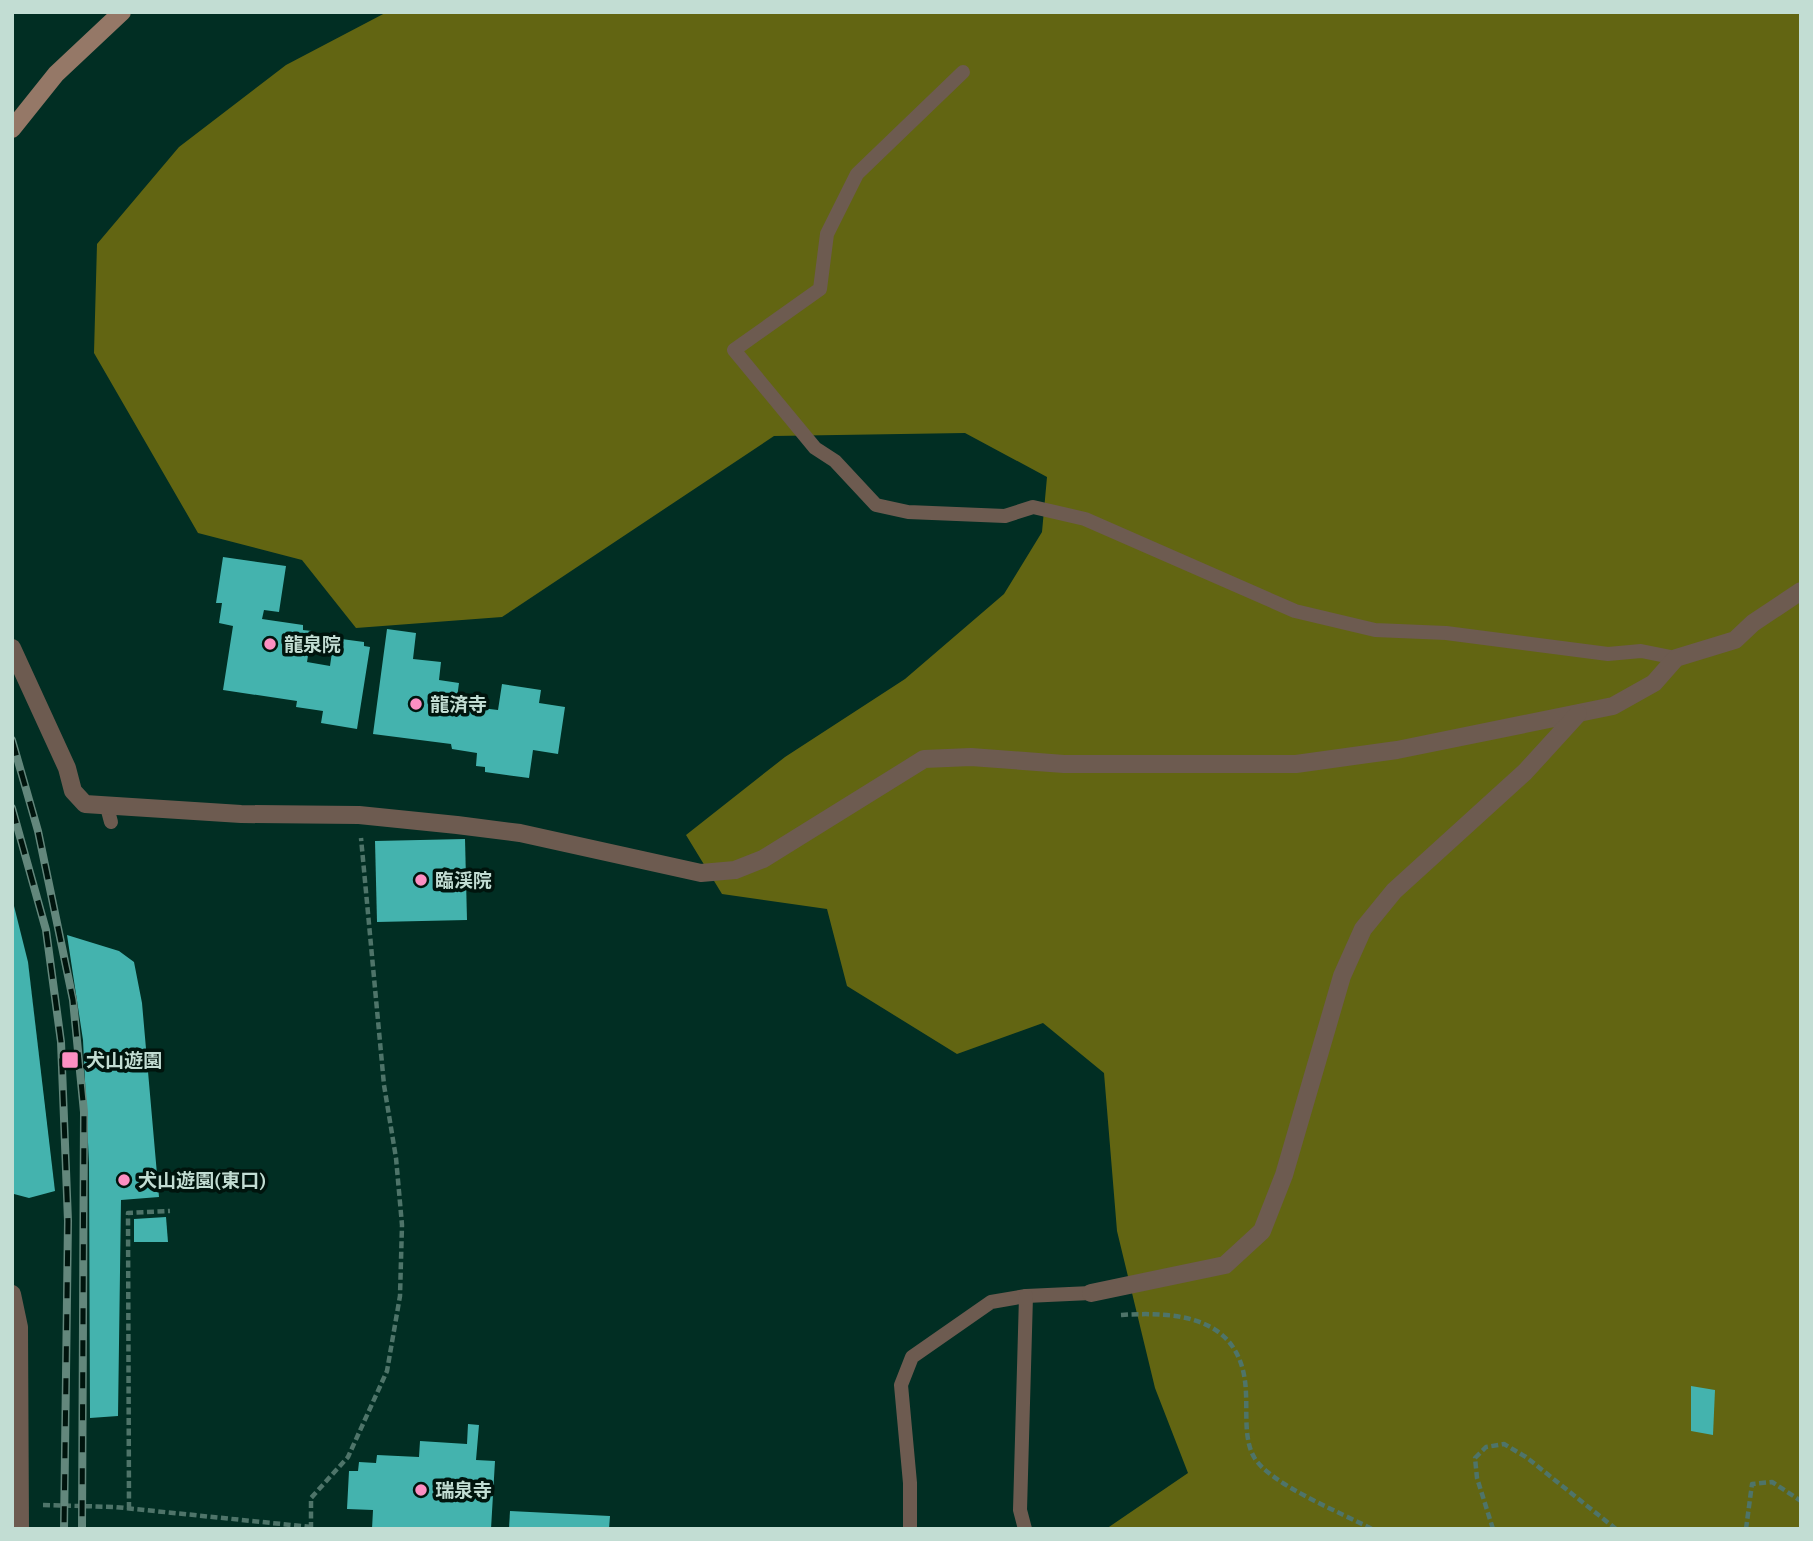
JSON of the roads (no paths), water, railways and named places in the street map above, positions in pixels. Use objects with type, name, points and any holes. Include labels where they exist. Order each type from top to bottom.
[{"type":"main road","points":[[12,129],[56,74],[122,12]]},
{"type":"street","points":[[12,648],[67,768],[73,791],[85,804],[109,814],[359,815],[520,833],[701,873],[735,870],[763,859],[924,759],[971,757],[1064,764],[1296,764],[1397,750],[1613,706],[1654,683],[1676,658],[1735,640],[1753,623],[1801,591]]},
{"type":"street","points":[[1091,1293],[1225,1265],[1262,1231],[1284,1175],[1342,976],[1363,929],[1394,891],[1525,772],[1578,714]]},
{"type":"street","points":[[12,1294],[19,1326],[20,1529]]},
{"type":"lane","points":[[963,72],[856,174],[827,234],[820,289],[734,350],[815,448],[835,461],[876,505],[908,512],[1005,516],[1033,507],[1085,519],[1295,611],[1375,630],[1447,633],[1608,654],[1641,651],[1676,658]]},
{"type":"lane","points":[[910,1529],[910,1483],[901,1384],[912,1357],[991,1301],[1026,1296],[1091,1293]]},
{"type":"lane","points":[[1025,1529],[1020,1510],[1026,1296]]},
{"type":"railway","points":[[12,740],[38,831],[73,1000],[84,1112],[82,1529]]},
{"type":"railway","points":[[12,808],[46,930],[61,1042],[68,1221],[64,1529]]},
{"type":"place","name":"龍泉院","points":[[270,644]]},
{"type":"place","name":"龍済寺","points":[[416,704]]},
{"type":"place","name":"臨渓院","points":[[421,880]]},
{"type":"place","name":"犬山遊園","points":[[70,1060]]},
{"type":"place","name":"犬山遊園(東口)","points":[[124,1180]]},
{"type":"place","name":"瑞泉寺","points":[[421,1490]]}]
